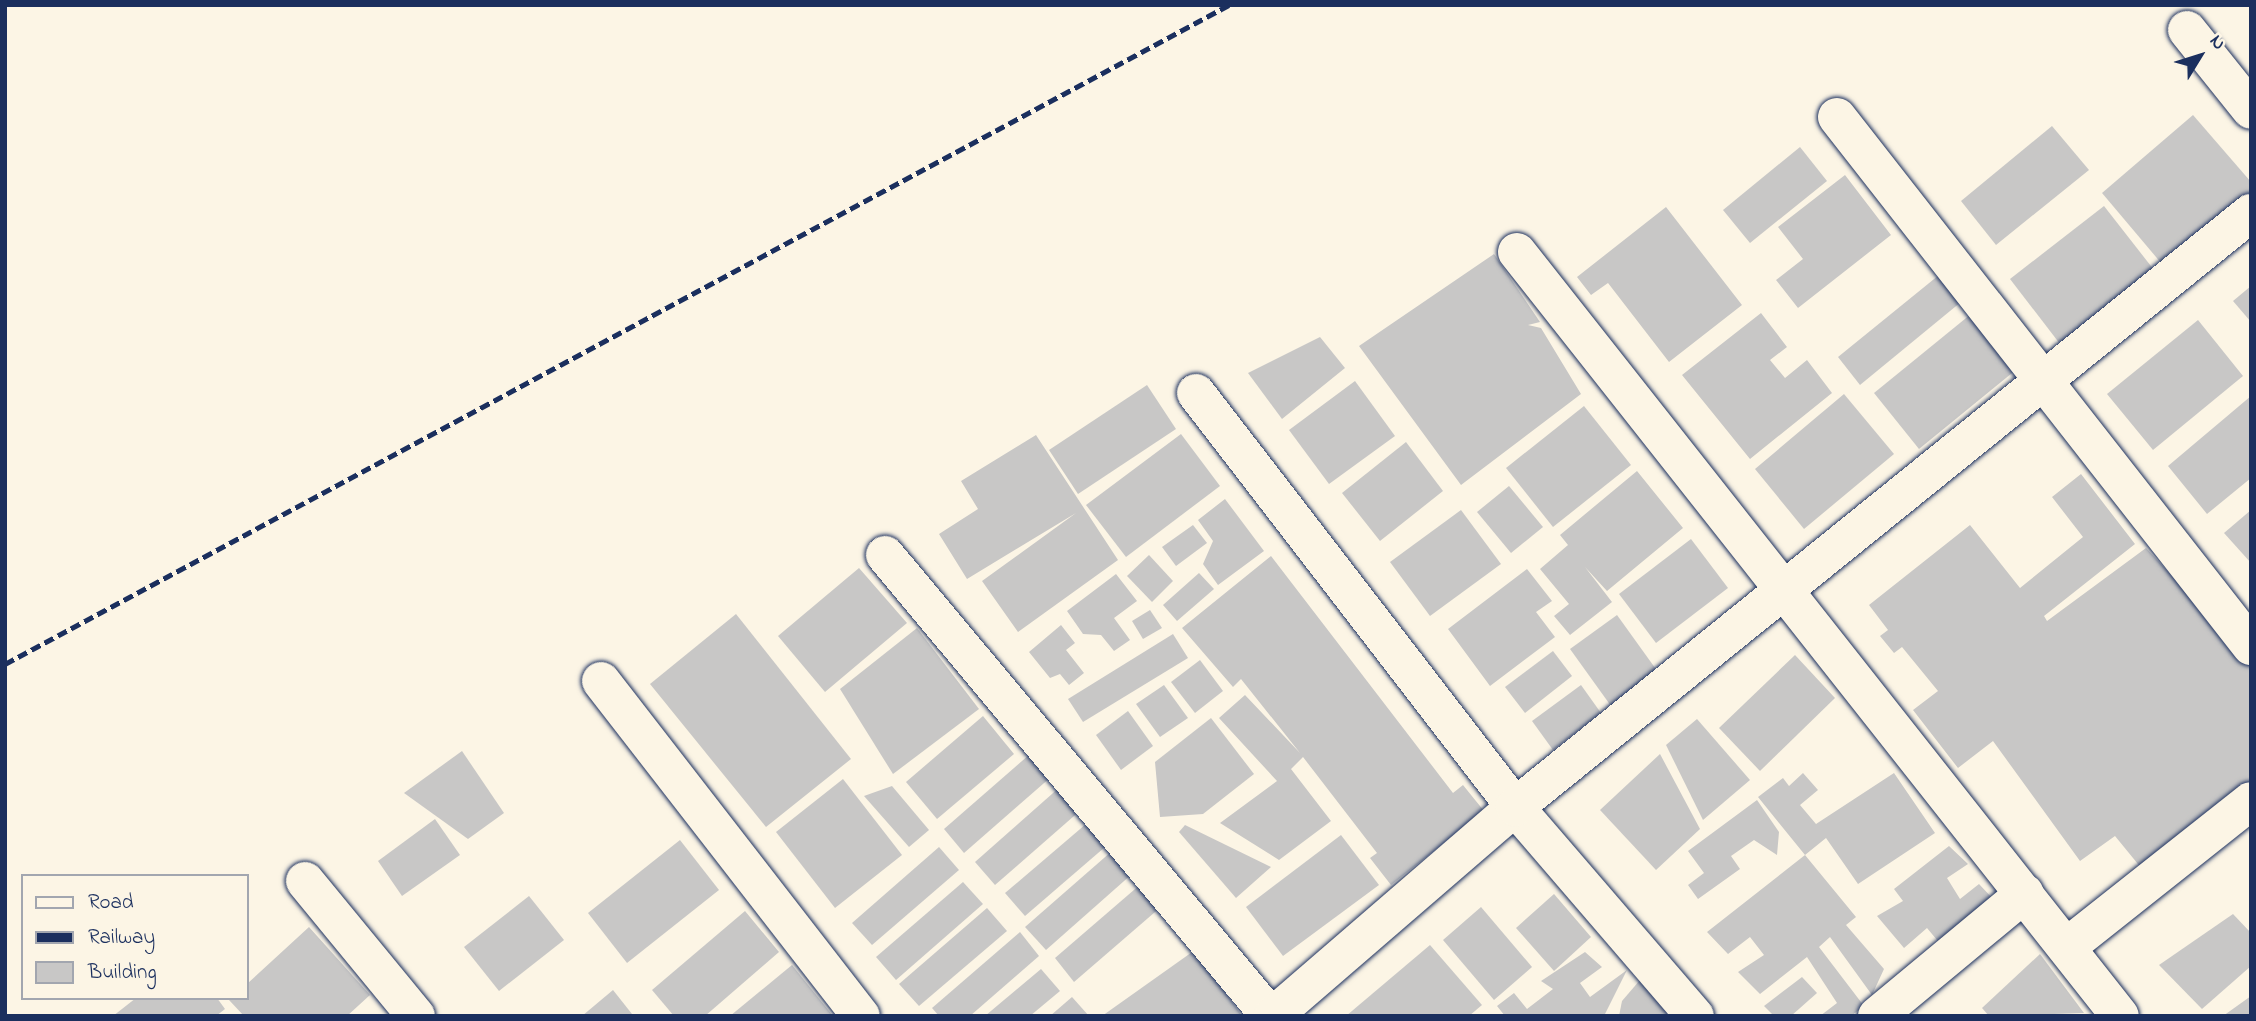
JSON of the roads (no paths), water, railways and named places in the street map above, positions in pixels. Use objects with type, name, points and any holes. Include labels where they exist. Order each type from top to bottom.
[{"type":"street","points":[[2187,30],[2251,110]]},
{"type":"street","points":[[1837,117],[2251,646]]},
{"type":"street","points":[[885,555],[1271,1016],[1515,807],[1784,593],[2251,213]]},
{"type":"street","points":[[1517,252],[1784,593],[2068,946],[2120,1016]]},
{"type":"street","points":[[1196,393],[1515,807],[1695,1016]]},
{"type":"street","points":[[601,681],[861,1016]]},
{"type":"street","points":[[2068,946],[2251,801]]},
{"type":"street","points":[[305,881],[416,1016]]},
{"type":"street","points":[[1877,1016],[2025,893]]},
{"type":"railway","points":[[5,664],[1229,5]]}]
